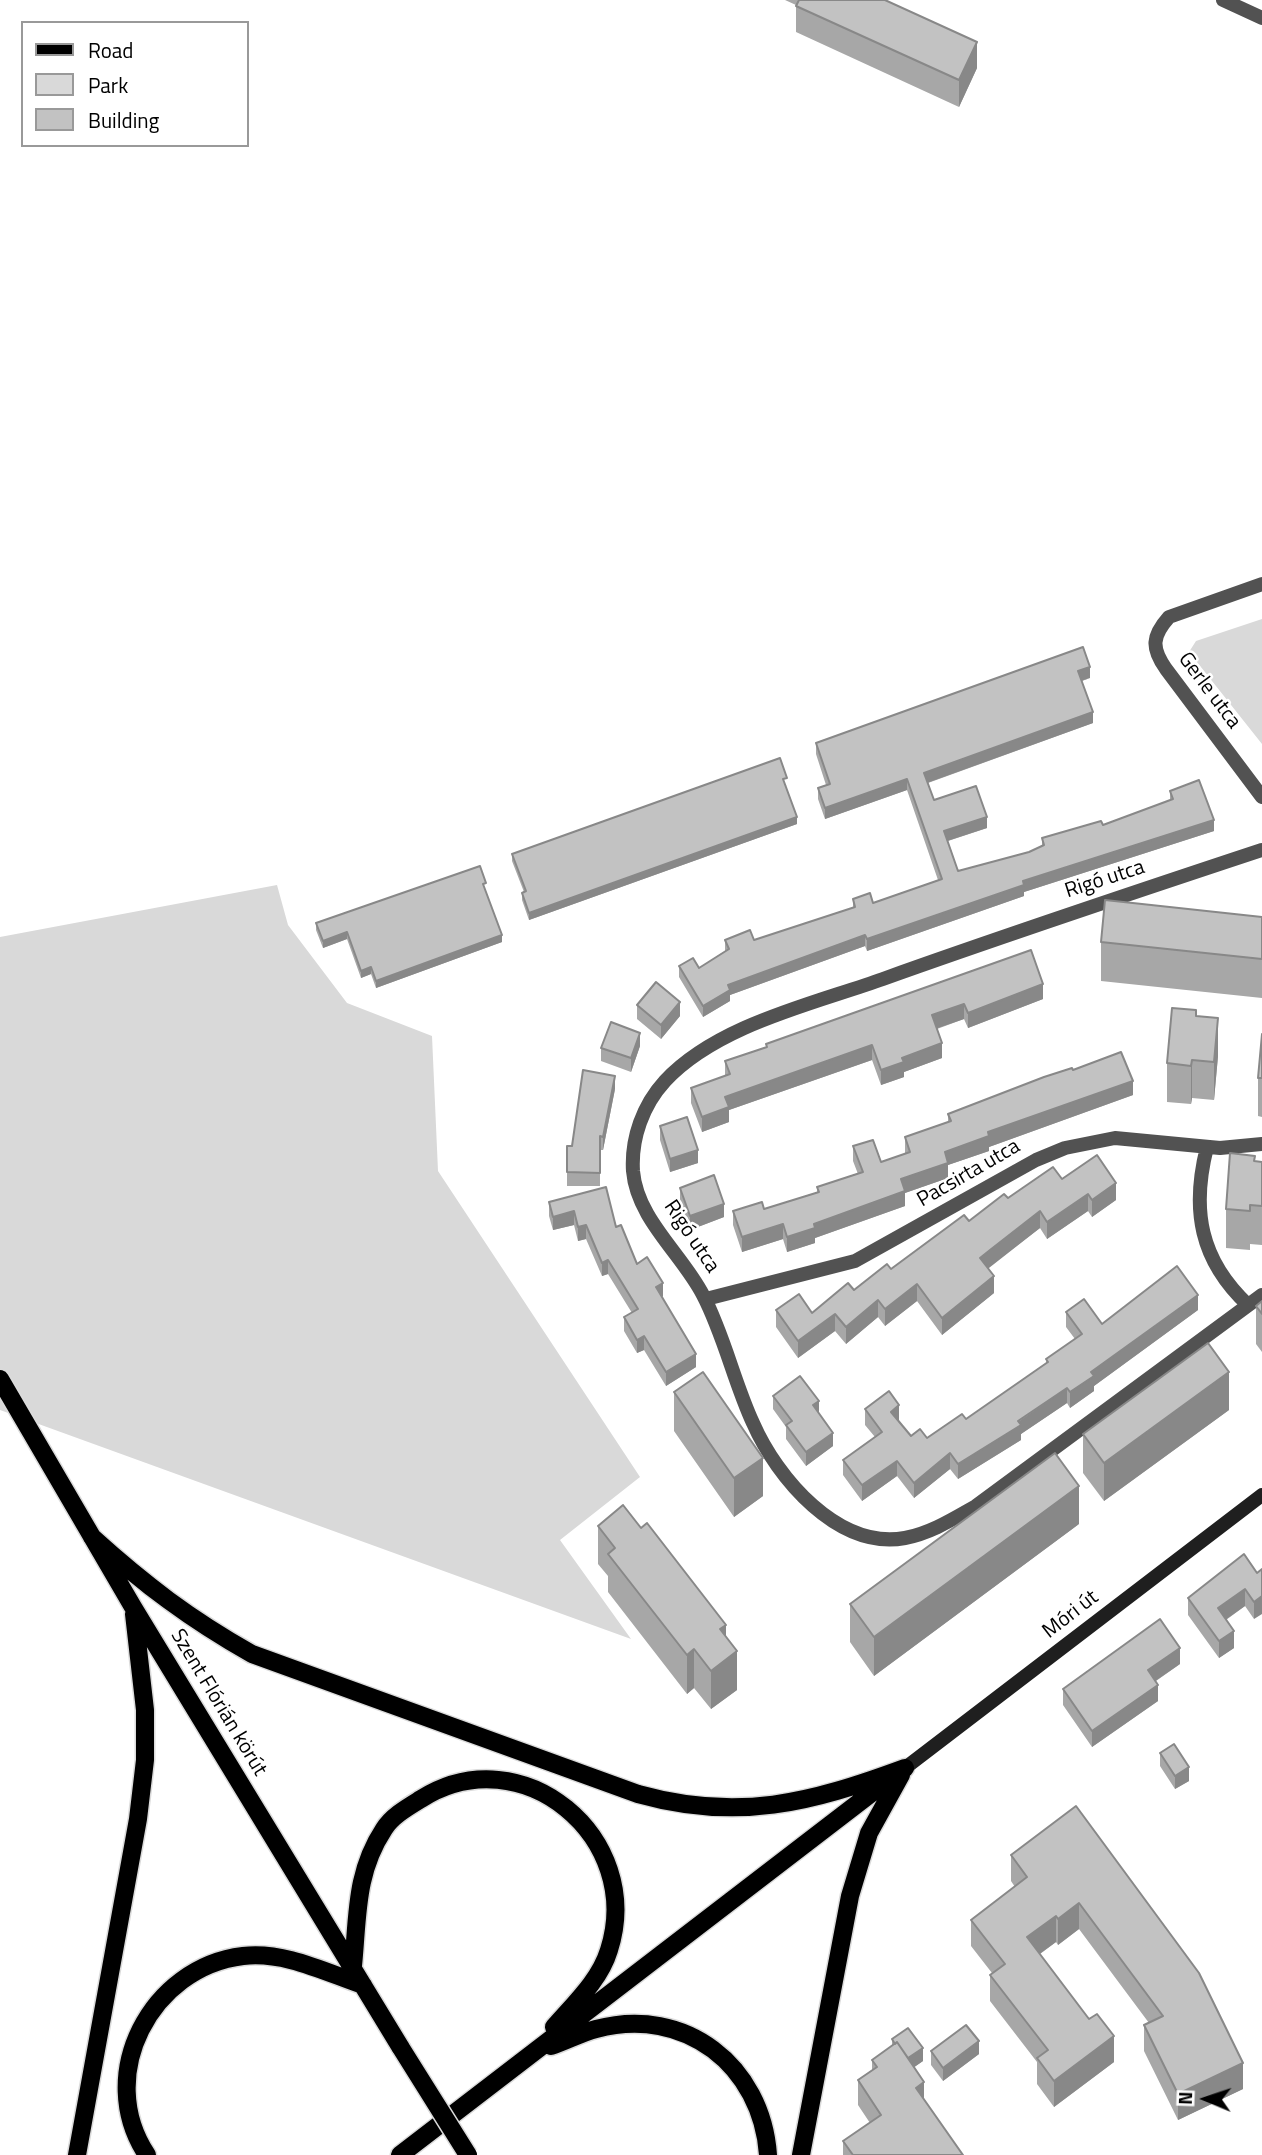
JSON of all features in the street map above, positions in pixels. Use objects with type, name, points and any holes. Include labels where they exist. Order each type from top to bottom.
[{"type":"main road","name":"Szent Flórián körút","points":[[0,1379],[133,1607],[468,2155]]},
{"type":"main road","name":"Móri út","points":[[905,1768],[1262,1495]]},
{"type":"main road","points":[[92,1537],[173,1606],[252,1654],[638,1794],[670,1803],[712,1809],[761,1808],[846,1790],[905,1768]]},
{"type":"main road","points":[[77,2155],[145,1760],[145,1710],[133,1607]]},
{"type":"main road","points":[[400,2155],[905,1768]]},
{"type":"main road","points":[[801,2155],[839,1952],[859,1863],[869,1833],[905,1768]]},
{"type":"main road","points":[[353,1966],[360,1878],[386,1826],[430,1793],[457,1783],[510,1781],[537,1790],[561,1803],[583,1823],[599,1844],[615,1891],[616,1919],[609,1951],[594,1981],[531,2054]]},
{"type":"main road","points":[[147,2155],[140,2144],[130,2110],[129,2080],[134,2046],[143,2021],[175,1983],[217,1961],[272,1955],[363,1985]]},
{"type":"main road","points":[[531,2054],[597,2029],[623,2025],[660,2026],[694,2037],[721,2052],[742,2077],[758,2107],[768,2155]]},
{"type":"main road","points":[[89,2155],[90,2088]]},
{"type":"street","points":[[1223,0],[1262,18]]},
{"type":"street","name":"Gerle utca","points":[[1262,584],[1169,617],[1159,628],[1153,641],[1156,654],[1166,669],[1262,797]]},
{"type":"street","name":"Rigó utca","points":[[1262,850],[1025,928],[727,1036],[680,1066],[662,1084],[638,1126],[633,1152],[633,1174],[653,1221],[706,1299],[754,1428],[794,1486],[822,1516],[843,1528],[873,1538],[900,1539],[924,1534],[948,1522],[1262,1295]]},
{"type":"street","name":"Pacsirta utca","points":[[706,1299],[855,1261],[1036,1160],[1093,1140],[1135,1138],[1207,1147],[1262,1144]]},
{"type":"street","points":[[1207,1147],[1202,1170],[1201,1222],[1218,1273],[1248,1305]]},
{"type":"green space","points":[[1262,619],[1262,744],[1189,652],[1196,641]]},
{"type":"green space","points":[[277,885],[288,925],[347,1003],[432,1036],[438,1171],[640,1477],[560,1540],[631,1639],[0,1410],[0,937]]},
{"type":"building","points":[[799,0],[885,0],[977,42],[959,80],[796,6]]},
{"type":"building","points":[[1083,647],[1090,667],[1078,671],[1093,712],[924,773],[934,800],[976,786],[987,817],[944,831],[958,871],[1029,852],[1044,845],[1042,838],[1101,821],[1103,825],[1173,799],[1170,791],[1199,780],[1214,820],[1023,881],[1024,885],[867,939],[865,935],[728,985],[730,990],[703,1006],[679,966],[693,958],[699,968],[729,949],[725,940],[750,930],[754,940],[855,907],[853,899],[870,893],[873,903],[942,879],[907,779],[825,808],[818,788],[830,784],[816,743]]},
{"type":"building","points":[[780,758],[787,778],[783,779],[797,817],[529,913],[522,893],[526,891],[512,854]]},
{"type":"building","points":[[480,866],[486,883],[483,884],[502,935],[376,981],[371,967],[361,971],[347,932],[323,941],[316,923]]},
{"type":"building","points":[[1105,900],[1262,917],[1262,959],[1101,942]]},
{"type":"building","points":[[1031,950],[1043,984],[968,1013],[964,1004],[932,1015],[942,1043],[902,1058],[904,1062],[881,1070],[872,1045],[725,1097],[729,1107],[702,1117],[691,1088],[730,1074],[725,1061]]},
{"type":"building","points":[[656,982],[680,1002],[661,1025],[637,1005]]},
{"type":"building","points":[[1172,1008],[1196,1010],[1196,1016],[1218,1018],[1214,1062],[1192,1060],[1191,1066],[1167,1063]]},
{"type":"building","points":[[611,1022],[640,1033],[631,1058],[601,1048]]},
{"type":"building","points":[[1262,1034],[1262,1078],[1258,1078]]},
{"type":"building","points":[[1121,1052],[1133,1081],[988,1132],[989,1136],[945,1152],[948,1163],[901,1179],[905,1191],[814,1224],[815,1228],[787,1237],[783,1224],[742,1237],[733,1211],[762,1202],[764,1209],[819,1192],[817,1187],[863,1172],[853,1146],[873,1140],[881,1162],[910,1152],[905,1137],[951,1121],[948,1114],[1044,1077],[1072,1068],[1073,1070]]},
{"type":"building","points":[[583,1070],[615,1076],[603,1137],[600,1136],[600,1173],[567,1172],[567,1146],[572,1146]]},
{"type":"building","points":[[687,1117],[698,1150],[670,1159],[660,1126]]},
{"type":"building","points":[[1230,1153],[1255,1156],[1254,1161],[1262,1162],[1262,1206],[1250,1205],[1250,1211],[1226,1209]]},
{"type":"building","points":[[1097,1155],[1116,1183],[1092,1200],[1088,1194],[1047,1222],[1040,1211],[980,1258],[994,1276],[942,1318],[917,1284],[885,1309],[878,1300],[846,1327],[835,1314],[798,1341],[776,1310],[799,1294],[812,1313],[848,1283],[854,1290],[887,1264],[891,1269],[964,1215],[969,1221],[1004,1194],[1008,1198],[1053,1167],[1062,1179]]},
{"type":"building","points":[[714,1175],[724,1204],[690,1216],[680,1188]]},
{"type":"building","points":[[606,1187],[616,1227],[621,1225],[637,1264],[647,1257],[663,1283],[656,1287],[696,1354],[666,1372],[644,1336],[637,1340],[624,1317],[638,1309],[608,1260],[602,1263],[586,1225],[578,1227],[574,1211],[553,1217],[549,1202]]},
{"type":"building","points":[[1177,1266],[1198,1295],[1091,1372],[1094,1376],[1070,1392],[1067,1388],[1018,1421],[1021,1425],[958,1464],[950,1453],[914,1483],[897,1461],[862,1485],[843,1460],[882,1432],[865,1409],[889,1391],[899,1405],[891,1412],[911,1436],[920,1429],[927,1438],[962,1414],[966,1419],[1048,1362],[1046,1359],[1082,1334],[1066,1312],[1084,1299],[1102,1324]]},
{"type":"building","points":[[1262,1301],[1262,1314],[1256,1306]]},
{"type":"building","points":[[1208,1343],[1229,1372],[1104,1463],[1083,1434]]},
{"type":"building","points":[[703,1372],[763,1458],[734,1478],[674,1392]]},
{"type":"building","points":[[800,1376],[819,1401],[813,1405],[833,1433],[806,1452],[786,1425],[792,1421],[773,1396]]},
{"type":"building","points":[[1055,1453],[1079,1486],[874,1637],[850,1604]]},
{"type":"building","points":[[623,1505],[641,1528],[647,1523],[726,1625],[720,1629],[737,1651],[711,1671],[694,1649],[687,1655],[608,1554],[615,1548],[598,1526]]},
{"type":"building","points":[[1244,1554],[1257,1573],[1262,1569],[1262,1596],[1254,1602],[1245,1589],[1218,1608],[1234,1631],[1219,1641],[1188,1598]]},
{"type":"building","points":[[1160,1619],[1180,1648],[1148,1670],[1158,1685],[1092,1731],[1063,1689]]},
{"type":"building","points":[[1174,1744],[1189,1767],[1175,1776],[1160,1753]]},
{"type":"building","points":[[1076,1806],[1199,1973],[1243,2063],[1178,2094],[1144,2025],[1163,2016],[1079,1903],[1027,1937],[1089,2019],[1097,2014],[1114,2036],[1054,2081],[1037,2058],[1048,2050],[990,1975],[1005,1964],[971,1920],[1027,1877],[1011,1855]]},
{"type":"building","points":[[966,2025],[979,2041],[943,2068],[931,2051]]},
{"type":"building","points":[[908,2028],[923,2048],[908,2058],[892,2039]]},
{"type":"building","points":[[897,2042],[924,2082],[916,2088],[963,2155],[853,2155],[843,2141],[881,2115],[858,2080],[877,2067],[872,2060]]}]
